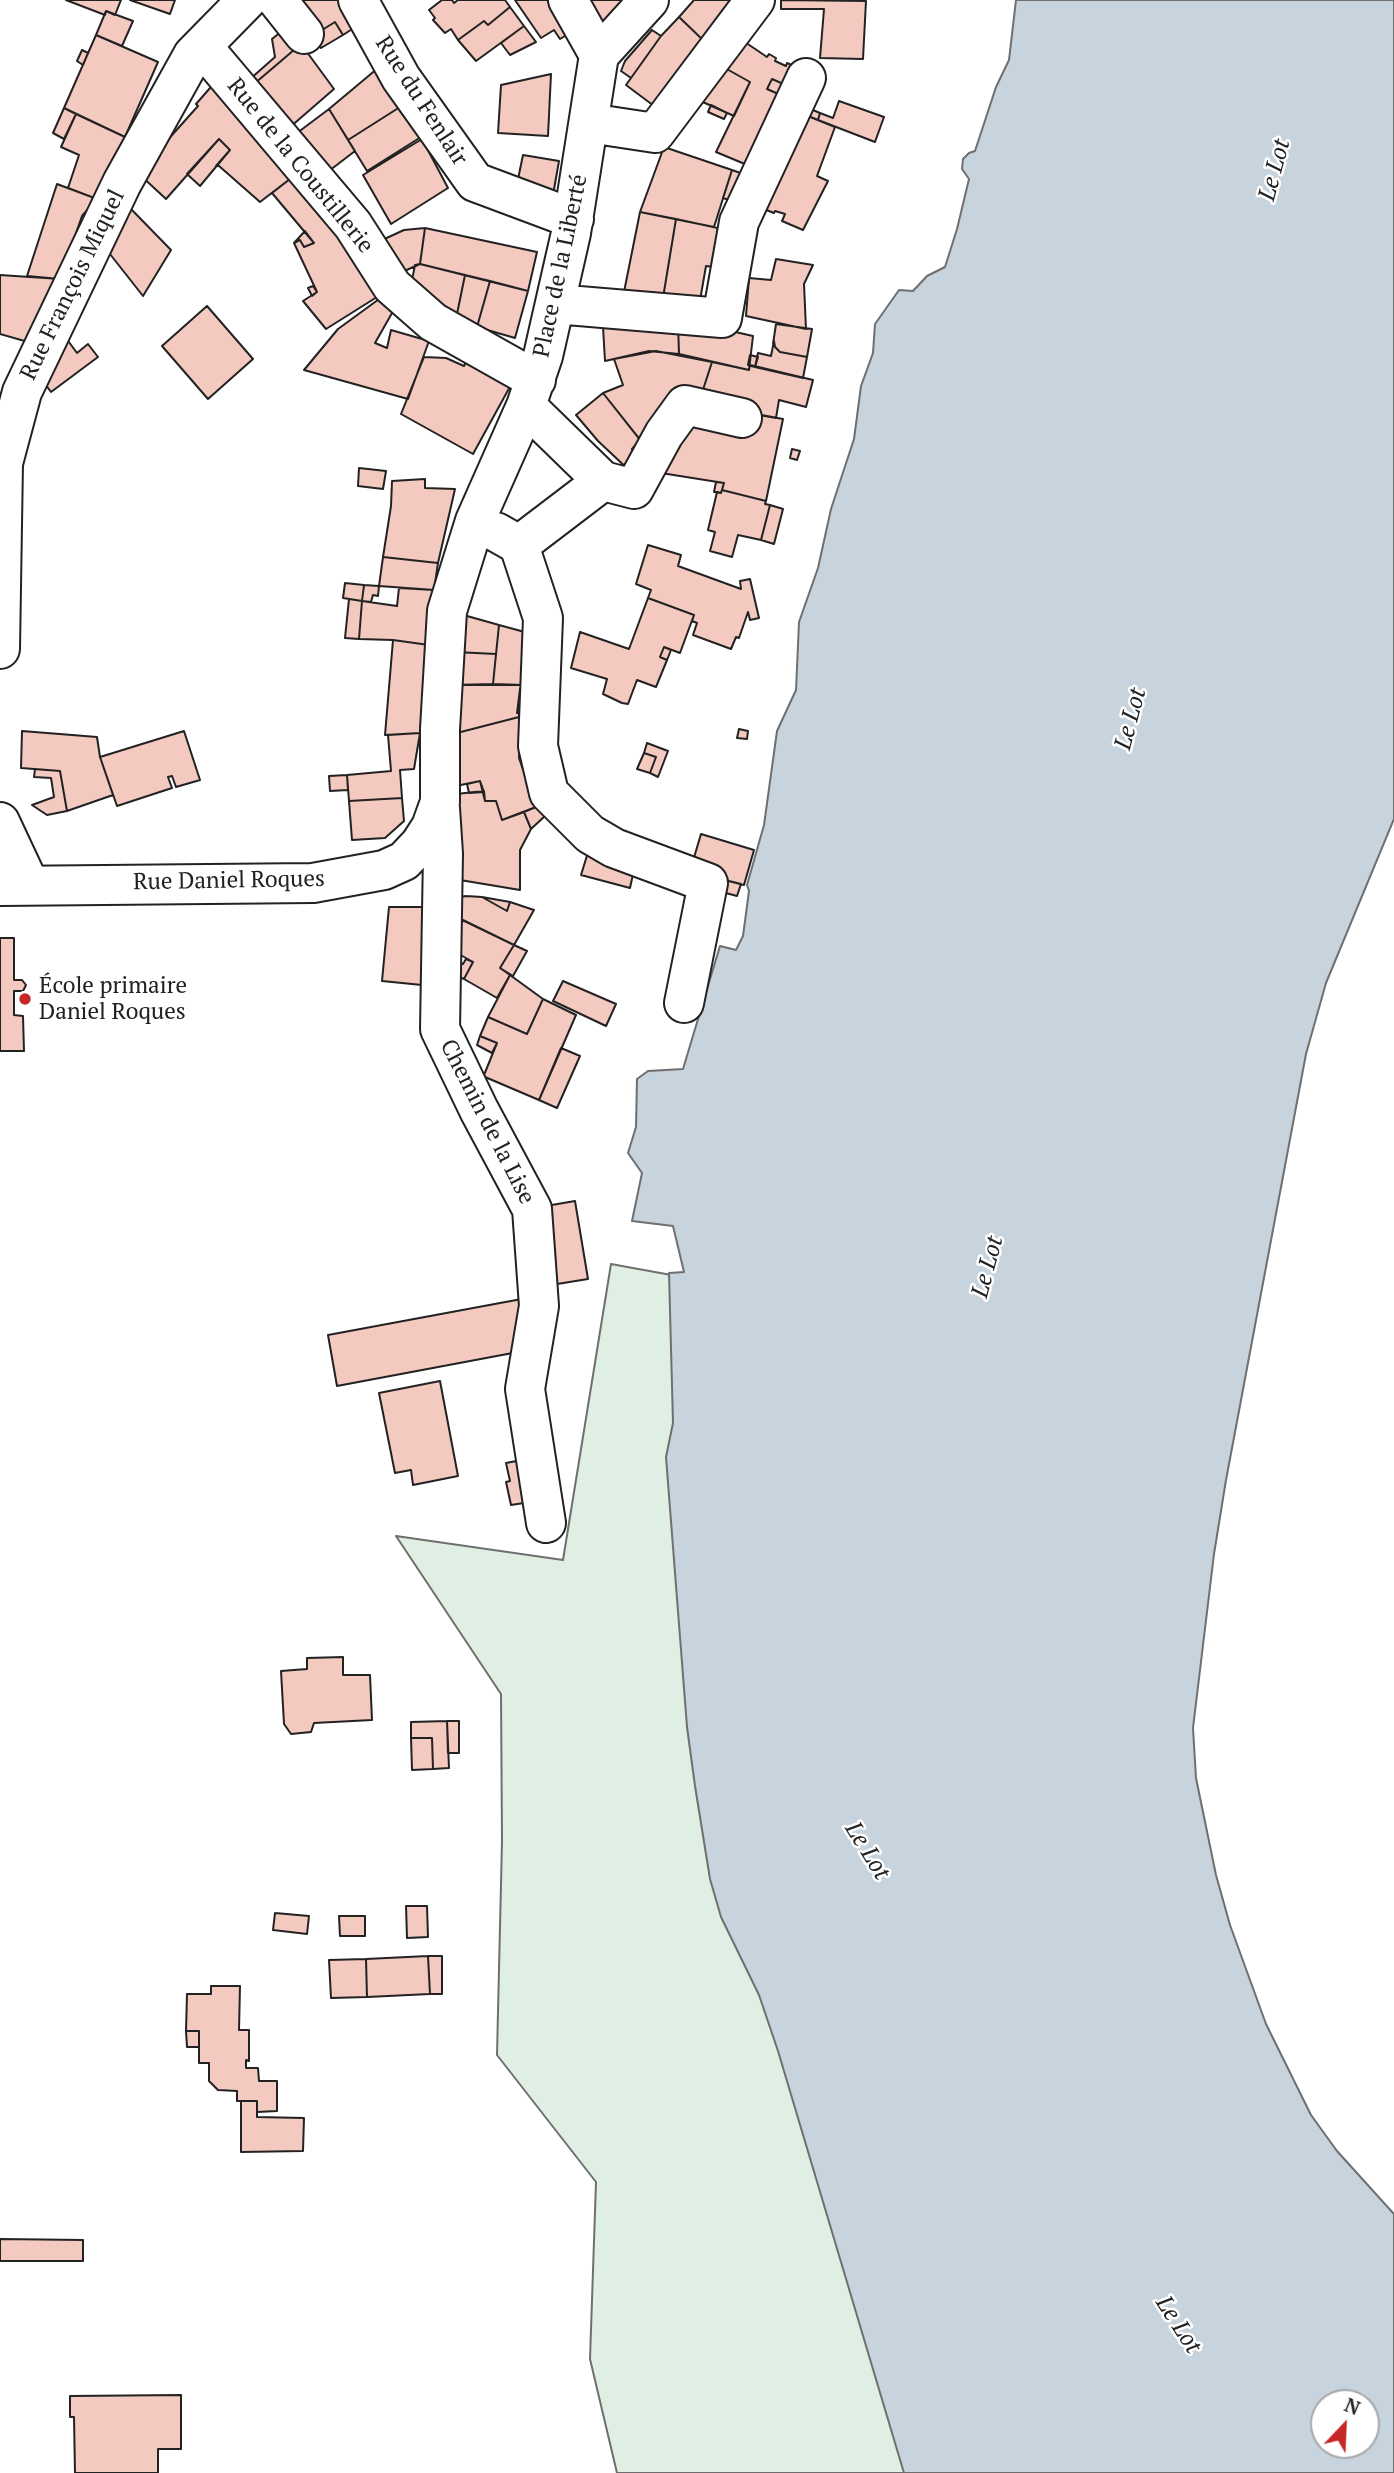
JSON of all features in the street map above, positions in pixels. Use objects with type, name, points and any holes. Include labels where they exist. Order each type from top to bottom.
[{"type":"street","name":"Rue François Miquel","points":[[0,649],[1,462],[22,392],[122,183],[193,55],[247,0]]},
{"type":"street","points":[[277,0],[304,34]]},
{"type":"street","name":"Rue du Fenlair","points":[[358,0],[401,78],[475,182],[573,219]]},
{"type":"street","points":[[568,0],[599,55],[649,0]]},
{"type":"street","points":[[589,124],[654,133],[755,0]]},
{"type":"street","name":"Rue de la Coustillerie","points":[[202,46],[353,225],[392,286],[433,322],[531,393]]},
{"type":"street","name":"Place de la Liberté","points":[[447,611],[475,521],[531,393],[555,304],[573,219],[599,55]]},
{"type":"street","points":[[555,304],[722,318],[739,222],[806,78]]},
{"type":"street","points":[[531,393],[603,481],[634,489],[664,434],[685,405],[741,418]]},
{"type":"street","points":[[519,545],[603,481]]},
{"type":"street","points":[[475,521],[519,545],[543,618],[538,746],[549,793],[590,834],[614,848],[708,883],[684,1003]]},
{"type":"street","name":"Rue Daniel Roques","points":[[14,885],[313,883],[384,870],[404,861],[431,827],[440,802],[440,729],[447,611]]},
{"type":"street","name":"Chemin de la Lise","points":[[440,802],[443,854],[440,1029],[479,1110],[532,1209],[539,1306],[525,1389],[547,1523]]},
{"type":"street","points":[[0,822],[14,885]]},
{"type":"green space","points":[[611,1264],[726,1285],[933,2473],[617,2473],[590,2359],[596,2182],[497,2055],[502,1841],[501,1694],[396,1536],[563,1560]]},
{"type":"water","name":"Le Lot","points":[[1016,0],[1394,0],[1394,819],[1326,983],[1306,1054],[1226,1480],[1214,1554],[1193,1728],[1196,1778],[1216,1875],[1230,1925],[1266,2024],[1311,2115],[1337,2151],[1394,2214],[1394,2473],[904,2473],[778,2051],[759,1995],[721,1917],[710,1879],[687,1727],[666,1457],[673,1423],[669,1273],[684,1272],[673,1226],[632,1221],[642,1173],[628,1153],[636,1127],[637,1079],[648,1071],[683,1069],[720,946],[736,950],[743,936],[749,891],[747,885],[764,825],[777,731],[796,690],[799,622],[818,568],[831,509],[854,439],[861,386],[873,353],[875,324],[899,290],[913,291],[927,276],[945,267],[969,179],[962,169],[963,159],[975,151],[996,87],[1009,60]]},
{"type":"building","points":[[66,0],[121,0],[115,15],[106,11],[105,15]]},
{"type":"building","points":[[130,0],[175,0],[170,14]]},
{"type":"building","points":[[288,0],[348,0],[360,24],[343,35],[335,22],[314,35]]},
{"type":"building","points":[[442,0],[452,0],[454,3],[458,0],[505,0],[510,7],[488,25],[484,21],[458,40],[451,29],[445,33],[433,20],[435,18],[429,10]]},
{"type":"building","points":[[515,0],[561,0],[573,31],[560,39],[554,30],[541,38]]},
{"type":"building","points":[[583,0],[629,0],[602,29]]},
{"type":"building","points":[[694,0],[740,0],[705,42],[679,17]]},
{"type":"building","points":[[781,0],[866,1],[863,59],[820,58],[824,9],[781,9]]},
{"type":"building","points":[[510,7],[524,26],[476,61],[458,40],[484,21],[488,25]]},
{"type":"building","points":[[106,11],[133,21],[122,46],[96,35]]},
{"type":"building","points":[[679,17],[705,42],[658,109],[626,85],[661,36]]},
{"type":"building","points":[[335,22],[343,35],[321,48],[314,35]]},
{"type":"building","points":[[524,26],[536,42],[510,55],[501,43]]},
{"type":"building","points":[[287,27],[301,44],[254,84],[249,80],[275,57],[272,39]]},
{"type":"building","points":[[652,30],[661,36],[631,78],[621,71],[625,61]]},
{"type":"building","points":[[96,35],[158,62],[125,137],[64,108]]},
{"type":"building","points":[[736,36],[767,57],[769,54],[776,58],[775,61],[796,67],[788,86],[772,79],[767,89],[783,96],[752,167],[716,152],[750,82],[716,63]]},
{"type":"building","points":[[301,44],[334,89],[289,128],[254,84]]},
{"type":"building","points":[[82,50],[88,53],[83,65],[77,61]]},
{"type":"building","points":[[716,63],[750,82],[734,116],[696,99]]},
{"type":"building","points":[[378,68],[400,107],[348,140],[329,109]]},
{"type":"building","points":[[551,74],[548,136],[498,133],[501,85]]},
{"type":"building","points":[[772,79],[788,86],[783,96],[767,89]]},
{"type":"building","points":[[217,80],[299,172],[260,202],[216,166],[230,150],[219,139],[166,199],[138,173],[198,106],[196,104]]},
{"type":"building","points":[[839,101],[884,117],[875,142],[818,120],[820,113],[833,118]]},
{"type":"building","points":[[711,105],[727,113],[724,119],[708,112]]},
{"type":"building","points":[[801,105],[820,113],[818,120],[798,112]]},
{"type":"building","points":[[400,107],[421,137],[367,171],[348,140]]},
{"type":"building","points":[[64,108],[76,114],[64,139],[53,133]]},
{"type":"building","points":[[329,109],[355,151],[325,174],[297,133]]},
{"type":"building","points":[[798,112],[835,127],[817,176],[828,181],[803,230],[782,221],[785,214],[761,208]]},
{"type":"building","points":[[76,114],[125,137],[97,199],[68,188],[79,155],[61,147]]},
{"type":"building","points":[[219,139],[230,150],[200,186],[187,174]]},
{"type":"building","points":[[422,139],[448,188],[391,224],[363,175]]},
{"type":"building","points":[[664,147],[732,170],[714,227],[640,212]]},
{"type":"building","points":[[523,155],[559,161],[553,195],[517,184]]},
{"type":"building","points":[[732,170],[749,176],[739,203],[723,198]]},
{"type":"building","points":[[299,172],[377,297],[326,329],[303,301],[317,292],[294,243],[300,240],[304,247],[314,243],[272,193]]},
{"type":"building","points":[[57,184],[97,199],[82,216],[60,279],[27,276]]},
{"type":"building","points":[[131,209],[171,250],[143,296],[106,249]]},
{"type":"building","points":[[640,212],[676,219],[662,304],[623,297]]},
{"type":"building","points":[[676,219],[727,230],[713,267],[706,266],[699,306],[662,304]]},
{"type":"building","points":[[425,228],[420,264],[400,273],[380,241],[404,230]]},
{"type":"building","points":[[425,228],[537,252],[528,291],[420,264]]},
{"type":"building","points":[[305,231],[314,243],[304,247],[300,240],[294,243]]},
{"type":"building","points":[[776,259],[813,265],[804,284],[806,329],[746,316],[749,278],[771,280]]},
{"type":"building","points":[[415,265],[465,275],[456,319],[410,290]]},
{"type":"building","points":[[0,275],[60,279],[35,344],[0,334]]},
{"type":"building","points":[[465,275],[490,281],[477,327],[456,319]]},
{"type":"building","points":[[490,281],[528,291],[515,338],[477,327]]},
{"type":"building","points":[[313,286],[317,292],[312,296],[308,288]]},
{"type":"building","points":[[386,294],[396,306],[375,343],[387,348],[391,330],[429,341],[408,399],[304,370],[338,329]]},
{"type":"building","points":[[207,306],[253,359],[208,399],[162,346]]},
{"type":"building","points":[[678,323],[700,324],[753,336],[749,370],[679,354]]},
{"type":"building","points":[[678,323],[679,354],[649,351],[605,361],[603,327]]},
{"type":"building","points":[[776,324],[812,329],[807,357],[780,352],[775,347],[773,344]]},
{"type":"building","points":[[63,334],[77,353],[88,344],[98,357],[51,392],[40,377]]},
{"type":"building","points":[[774,341],[780,352],[807,357],[803,378],[755,367],[758,353],[771,356]]},
{"type":"building","points":[[656,351],[712,362],[700,399],[677,402],[657,410],[662,422],[642,442],[603,393],[623,385],[614,359]]},
{"type":"building","points":[[750,355],[758,357],[755,367],[748,365]]},
{"type":"building","points":[[424,357],[446,358],[464,366],[467,360],[512,383],[473,454],[401,414]]},
{"type":"building","points":[[712,362],[749,370],[750,365],[813,380],[806,407],[779,400],[776,418],[700,399]]},
{"type":"building","points":[[603,393],[640,440],[632,449],[641,459],[631,472],[598,441],[576,415]]},
{"type":"building","points":[[756,414],[783,419],[766,501],[722,490],[724,483],[661,473],[685,417]]},
{"type":"building","points":[[792,449],[800,451],[797,460],[790,458]]},
{"type":"building","points":[[359,468],[386,471],[383,489],[358,486]]},
{"type":"building","points":[[425,479],[425,488],[455,489],[438,563],[383,557],[392,481]]},
{"type":"building","points":[[716,482],[724,483],[721,493],[714,492]]},
{"type":"building","points":[[722,490],[766,501],[765,504],[770,505],[761,540],[738,535],[732,557],[710,551],[715,532],[708,530],[717,492],[721,493]]},
{"type":"building","points":[[770,505],[783,509],[774,544],[761,540]]},
{"type":"building","points":[[648,545],[681,555],[678,566],[741,589],[740,581],[750,579],[759,618],[750,620],[748,612],[739,638],[736,637],[731,649],[693,635],[697,623],[692,621],[694,615],[648,598],[651,590],[636,584]]},
{"type":"building","points":[[383,557],[438,563],[434,590],[379,586]]},
{"type":"building","points":[[345,583],[364,585],[362,601],[343,598]]},
{"type":"building","points":[[364,585],[379,586],[378,596],[373,595],[371,602],[362,601]]},
{"type":"building","points":[[399,588],[434,590],[429,645],[359,639],[362,601],[397,606]]},
{"type":"building","points":[[648,598],[694,615],[680,653],[664,647],[660,657],[667,660],[656,687],[637,680],[628,704],[622,703],[603,694],[607,679],[571,668],[580,632],[629,649]]},
{"type":"building","points":[[349,599],[362,601],[359,639],[345,638]]},
{"type":"building","points":[[460,614],[499,625],[496,654],[455,652]]},
{"type":"building","points":[[499,625],[532,634],[523,685],[493,684]]},
{"type":"building","points":[[393,640],[429,645],[420,733],[385,735]]},
{"type":"building","points":[[664,647],[671,650],[667,660],[660,657]]},
{"type":"building","points":[[455,652],[496,654],[493,684],[453,685]]},
{"type":"building","points":[[453,685],[523,685],[517,713],[519,717],[453,734]]},
{"type":"building","points":[[520,689],[522,690],[517,713]]},
{"type":"building","points":[[519,717],[519,758],[536,807],[502,820],[496,801],[485,801],[480,781],[456,786],[453,734]]},
{"type":"building","points":[[739,729],[748,731],[747,739],[737,738]]},
{"type":"building","points":[[22,731],[97,737],[100,757],[113,795],[67,811],[60,771],[21,768]]},
{"type":"building","points":[[184,731],[200,780],[176,787],[172,776],[168,777],[172,788],[117,806],[100,757]]},
{"type":"building","points":[[420,733],[414,769],[400,770],[402,798],[349,801],[347,775],[391,771],[388,735]]},
{"type":"building","points":[[647,743],[668,751],[658,777],[650,773],[656,757],[644,753]]},
{"type":"building","points":[[644,753],[656,757],[650,773],[637,769]]},
{"type":"building","points":[[35,769],[60,771],[67,811],[47,815],[32,805],[54,797],[51,778],[34,777]]},
{"type":"building","points":[[347,775],[348,790],[330,791],[329,776]]},
{"type":"building","points":[[480,781],[484,792],[469,793],[467,784]]},
{"type":"building","points":[[484,791],[485,801],[496,801],[502,820],[524,812],[531,829],[520,850],[520,890],[454,879],[456,794]]},
{"type":"building","points":[[402,798],[404,821],[385,838],[352,840],[349,801]]},
{"type":"building","points":[[536,807],[545,816],[531,829],[524,812]]},
{"type":"building","points":[[701,834],[754,850],[744,885],[690,871]]},
{"type":"building","points":[[589,849],[635,865],[630,888],[581,875]]},
{"type":"building","points":[[713,877],[741,884],[737,896],[711,889]]},
{"type":"building","points":[[460,897],[482,897],[507,911],[510,902],[534,910],[514,945],[454,916]]},
{"type":"building","points":[[482,897],[510,902],[507,911]]},
{"type":"building","points":[[389,907],[428,907],[422,985],[382,981]]},
{"type":"building","points":[[463,920],[514,945],[500,968],[510,975],[497,998],[464,979],[473,962],[448,948]]},
{"type":"building","points":[[0,938],[14,938],[14,980],[22,980],[26,985],[23,991],[14,991],[14,1015],[23,1016],[24,1051],[0,1051]]},
{"type":"building","points":[[514,945],[527,951],[513,976],[500,968]]},
{"type":"building","points":[[450,959],[463,964],[466,959],[473,962],[464,979],[452,974]]},
{"type":"building","points":[[510,975],[543,999],[527,1034],[488,1017]]},
{"type":"building","points":[[563,981],[616,1004],[606,1026],[553,1001]]},
{"type":"building","points":[[543,999],[576,1015],[539,1100],[485,1077],[497,1043],[480,1036],[488,1017],[527,1034]]},
{"type":"building","points":[[480,1036],[497,1043],[492,1053],[477,1045]]},
{"type":"building","points":[[561,1048],[580,1056],[557,1108],[539,1100]]},
{"type":"building","points":[[575,1201],[588,1279],[551,1285],[540,1207]]},
{"type":"building","points":[[527,1298],[518,1352],[337,1386],[328,1335]]},
{"type":"building","points":[[440,1381],[458,1476],[413,1485],[411,1470],[395,1473],[379,1393]]},
{"type":"building","points":[[527,1459],[537,1501],[511,1505],[506,1482],[510,1481],[506,1463]]},
{"type":"building","points":[[343,1657],[343,1675],[370,1675],[372,1720],[314,1723],[311,1732],[291,1734],[284,1724],[281,1671],[307,1669],[307,1658]]},
{"type":"building","points":[[447,1721],[449,1768],[433,1769],[432,1738],[411,1738],[411,1722]]},
{"type":"building","points":[[447,1721],[459,1721],[459,1753],[448,1753]]},
{"type":"building","points":[[411,1738],[432,1738],[433,1769],[412,1770]]},
{"type":"building","points":[[406,1906],[427,1906],[428,1937],[407,1938]]},
{"type":"building","points":[[275,1913],[309,1916],[307,1934],[273,1930]]},
{"type":"building","points":[[339,1916],[365,1916],[365,1936],[340,1936]]},
{"type":"building","points":[[428,1956],[442,1956],[442,1994],[430,1994]]},
{"type":"building","points":[[428,1956],[430,1994],[367,1997],[366,1959]]},
{"type":"building","points":[[366,1959],[367,1997],[331,1998],[329,1960]]},
{"type":"building","points":[[211,1986],[240,1986],[239,2030],[249,2030],[249,2061],[246,2060],[246,2068],[258,2068],[259,2081],[277,2081],[277,2111],[257,2112],[257,2101],[237,2101],[237,2091],[218,2090],[209,2081],[209,2063],[199,2063],[199,2031],[186,2031],[187,1994],[211,1994]]},
{"type":"building","points":[[186,2031],[199,2031],[199,2047],[187,2047]]},
{"type":"building","points":[[241,2101],[257,2101],[257,2117],[304,2118],[303,2151],[241,2152]]},
{"type":"building","points":[[0,2239],[83,2240],[83,2261],[0,2261]]},
{"type":"building","points":[[181,2395],[181,2449],[158,2449],[158,2473],[75,2473],[74,2417],[70,2417],[70,2396]]},
{"type":"place","name":"École primaire Daniel Roques","points":[[25,999]]}]
